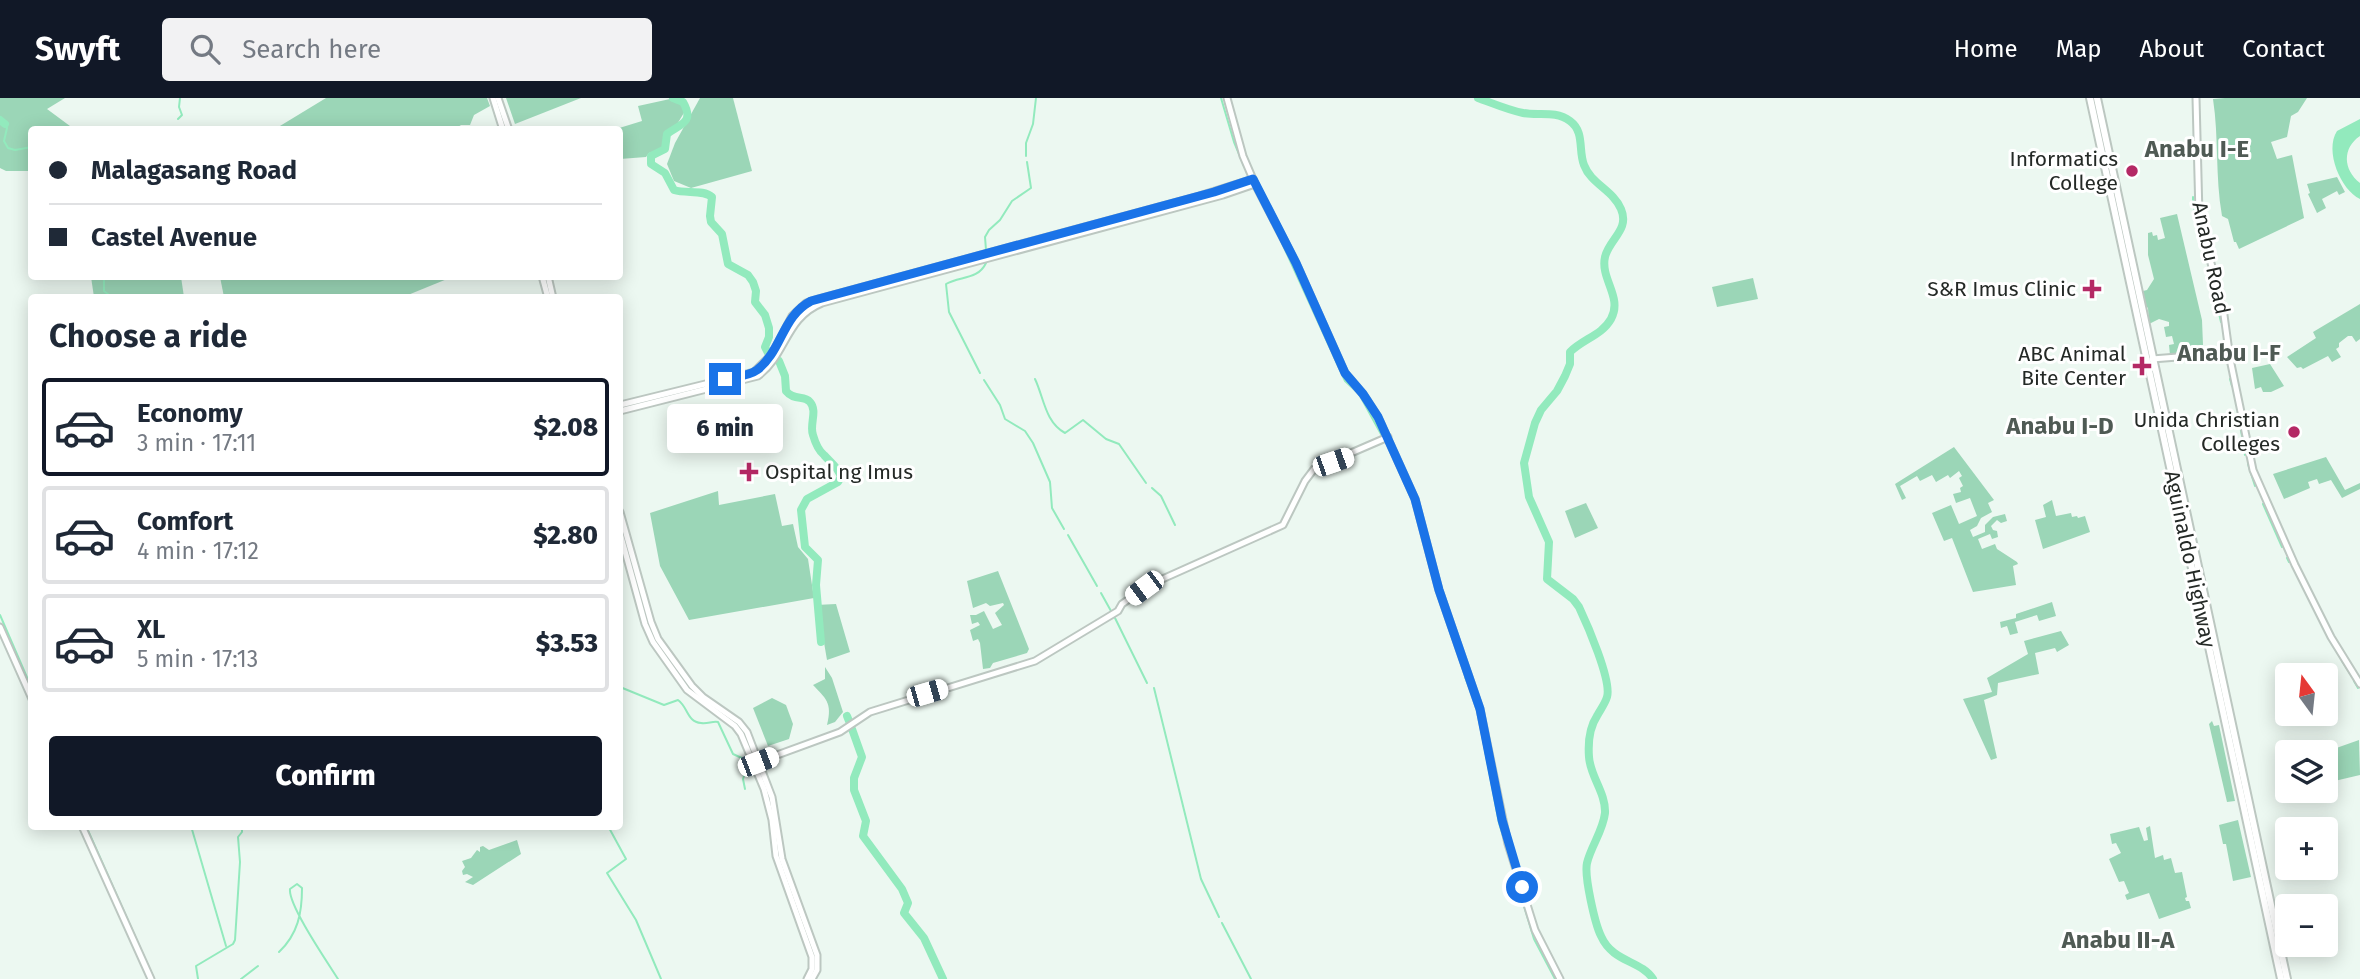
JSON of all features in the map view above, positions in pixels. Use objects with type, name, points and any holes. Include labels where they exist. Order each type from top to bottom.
[{"type":"highway","name":"Aguinaldo Highway","points":[[2090,98],[2287,979]]},
{"type":"highway","name":"Aguinaldo Highway","points":[[2097,98],[2149,359]]},
{"type":"highway","name":"Aguinaldo Highway","points":[[2170,452],[2281,979]]},
{"type":"street","points":[[496,98],[505,126]]},
{"type":"street","points":[[1227,98],[1243,154],[1254,181],[1296,263],[1345,373],[1363,394],[1388,437],[1415,499],[1439,590],[1480,709],[1508,844],[1535,930],[1560,979]]},
{"type":"street","name":"Anabu Road","points":[[2196,98],[2199,212],[2224,317],[2252,465],[2258,484],[2325,624],[2360,684]]},
{"type":"street","points":[[623,407],[758,376],[777,356],[797,320],[806,311],[822,303],[1223,195],[1254,181]]},
{"type":"street","points":[[2149,359],[2229,354]]},
{"type":"street","points":[[758,762],[843,730],[870,712],[1035,661],[1118,611],[1122,604],[1149,585],[1283,525],[1314,469],[1388,437]]},
{"type":"street","points":[[623,523],[658,639],[697,692],[744,727],[775,810],[782,859],[817,955],[817,970],[812,979]]},
{"type":"street","points":[[623,544],[645,624],[653,642],[687,690],[735,726],[741,734],[766,798],[776,856],[812,957],[807,979]]},
{"type":"street","points":[[0,627],[28,690]]},
{"type":"street","points":[[84,830],[151,979]]},
{"type":"shaded area","points":[[0,98],[65,98],[47,109],[70,126],[28,126],[28,171],[6,171],[0,168]]},
{"type":"shaded area","points":[[326,98],[487,98],[490,106],[474,115],[470,125],[460,126],[280,126]]},
{"type":"shaded area","points":[[506,98],[581,98],[515,124]]},
{"type":"shaded area","points":[[700,98],[733,98],[752,171],[691,188],[674,181],[667,164],[675,143]]},
{"type":"shaded area","points":[[2307,98],[2298,112],[2291,116],[2287,137],[2271,142],[2277,159],[2292,155],[2304,218],[2239,249],[2234,242],[2228,219],[2222,216],[2220,201],[2213,99]]},
{"type":"shaded area","points":[[670,99],[681,103],[685,111],[676,126],[666,131],[665,147],[649,153],[646,157],[623,159],[623,127],[642,121],[638,106]]},
{"type":"shaded area","points":[[2360,119],[2360,136],[2350,147],[2347,159],[2350,172],[2360,183],[2360,199],[2341,179],[2332,149],[2337,131]]},
{"type":"shaded area","points":[[2337,177],[2345,192],[2339,195],[2337,191],[2322,199],[2326,208],[2317,213],[2308,194],[2307,184]]},
{"type":"shaded area","points":[[2177,214],[2202,320],[2203,345],[2186,346],[2186,353],[2170,355],[2169,345],[2174,344],[2172,336],[2166,337],[2164,327],[2169,326],[2169,322],[2159,319],[2149,324],[2143,291],[2147,290],[2154,279],[2148,255],[2148,233],[2157,235],[2158,240],[2165,238],[2160,218]]},
{"type":"shaded area","points":[[1753,278],[1758,299],[1717,307],[1712,287]]},
{"type":"shaded area","points":[[91,280],[181,280],[184,294],[94,294]]},
{"type":"shaded area","points":[[221,280],[445,280],[410,294],[223,294]]},
{"type":"shaded area","points":[[2360,304],[2360,339],[2356,342],[2352,336],[2348,336],[2339,343],[2336,349],[2341,357],[2332,362],[2328,356],[2303,369],[2297,368],[2287,357],[2316,338],[2313,332]]},
{"type":"shaded area","points":[[2270,364],[2284,386],[2271,392],[2263,392],[2261,387],[2255,389],[2252,368]]},
{"type":"shaded area","points":[[1954,447],[1994,500],[1988,503],[1992,512],[1981,518],[1977,526],[1970,530],[1973,537],[1985,532],[1985,525],[1993,517],[2005,514],[2007,521],[2001,523],[1997,520],[1991,526],[1997,531],[1998,537],[1992,539],[1990,534],[1978,539],[1982,549],[1995,544],[1997,549],[2017,562],[2018,564],[2013,566],[2016,585],[1973,592],[1952,538],[1944,541],[1932,513],[1951,505],[1959,524],[1977,516],[1970,498],[1956,503],[1953,494],[1961,492],[1960,488],[1963,486],[1959,471],[1950,478],[1948,475],[1936,482],[1932,475],[1920,481],[1917,476],[1900,486],[1906,498],[1902,500],[1895,484]]},
{"type":"shaded area","points":[[2326,457],[2345,490],[2360,483],[2360,489],[2342,498],[2331,480],[2319,484],[2317,479],[2308,482],[2310,488],[2284,499],[2273,474]]},
{"type":"shaded area","points":[[718,491],[719,505],[775,494],[782,526],[793,524],[798,547],[808,559],[814,598],[689,620],[660,566],[650,513]]},
{"type":"shaded area","points":[[2052,500],[2056,516],[2071,513],[2072,517],[2085,516],[2090,532],[2043,549],[2035,520],[2046,517],[2043,505]]},
{"type":"shaded area","points":[[1586,503],[1598,528],[1575,538],[1565,511]]},
{"type":"shaded area","points":[[998,571],[1029,649],[1027,653],[993,663],[990,668],[983,669],[980,643],[978,639],[973,641],[970,630],[980,625],[978,622],[972,624],[970,615],[984,611],[993,629],[1002,625],[995,613],[1004,605],[990,606],[986,603],[973,608],[967,581]]},
{"type":"shaded area","points":[[2052,602],[2056,616],[2039,621],[2037,615],[2015,622],[2018,633],[2010,635],[2007,626],[2001,628],[2000,622]]},
{"type":"shaded area","points":[[836,604],[850,652],[827,660],[821,625],[817,624],[816,605]]},
{"type":"shaded area","points":[[2061,631],[2069,645],[2057,652],[2055,648],[2035,653],[2039,674],[1998,683],[1997,695],[1984,700],[1997,758],[1991,760],[1963,699],[1992,692],[1987,678],[2028,654],[2024,641]]},
{"type":"shaded area","points":[[825,667],[832,678],[843,712],[835,722],[827,725],[828,706],[813,685],[825,679]]},
{"type":"shaded area","points":[[772,698],[786,705],[793,724],[789,739],[768,746],[753,708]]},
{"type":"shaded area","points":[[2212,721],[2214,726],[2219,725],[2235,801],[2227,802],[2209,724]]},
{"type":"shaded area","points":[[2359,740],[2360,775],[2338,780],[2338,747]]},
{"type":"shaded area","points":[[2238,820],[2251,877],[2233,881],[2226,844],[2223,844],[2219,825]]},
{"type":"shaded area","points":[[2150,826],[2155,858],[2163,855],[2164,860],[2171,858],[2175,873],[2182,872],[2187,897],[2185,898],[2191,908],[2159,919],[2149,893],[2127,900],[2125,895],[2129,893],[2124,881],[2119,882],[2109,859],[2121,853],[2116,843],[2112,844],[2110,834],[2139,827],[2144,841],[2148,840],[2146,828]]},
{"type":"shaded area","points":[[517,840],[521,854],[473,885],[465,882],[473,877],[463,875],[465,867],[462,861],[471,858],[477,850],[480,852],[480,847],[489,850]]},
{"type":"waterway","points":[[178,119],[182,115],[180,98]]},
{"type":"waterway","points":[[673,98],[683,102],[687,119],[667,134],[665,149],[651,156],[651,164],[665,173],[674,190],[704,193],[712,197],[711,222],[722,234],[728,264],[748,275],[756,291],[755,302],[765,315],[769,328],[765,347],[768,353]]},
{"type":"waterway","points":[[1026,156],[1026,143],[1033,124],[1036,98]]},
{"type":"waterway","points":[[1221,98],[1244,166]]},
{"type":"waterway","points":[[1478,98],[1517,112],[1553,114],[1575,125],[1587,172],[1613,197],[1623,216],[1621,229],[1607,251],[1604,265],[1614,303],[1611,319],[1603,329],[1570,352],[1570,364],[1565,376],[1535,423],[1524,463],[1529,497],[1549,542],[1547,579],[1579,607],[1598,652],[1608,689],[1606,700],[1592,726],[1589,741],[1590,764],[1605,806],[1602,826],[1586,869],[1593,911],[1606,945],[1642,968],[1653,979]]},
{"type":"waterway","points":[[2193,98],[2194,120]]},
{"type":"waterway","points":[[0,120],[5,124]]},
{"type":"waterway","points":[[5,124],[7,128],[4,141],[8,148],[15,150],[28,148]]},
{"type":"waterway","points":[[986,250],[985,237],[989,230],[1000,220],[1012,201],[1031,188],[1027,162]]},
{"type":"waterway","points":[[2194,206],[2195,214]]},
{"type":"waterway","points":[[2196,220],[2199,229]]},
{"type":"waterway","points":[[2201,237],[2206,260]]},
{"type":"waterway","points":[[1281,241],[1345,381],[1359,394],[1382,436]]},
{"type":"waterway","points":[[980,373],[949,312],[946,284],[974,275],[986,263]]},
{"type":"waterway","points":[[2209,273],[2213,291]]},
{"type":"waterway","points":[[104,280],[104,291],[108,294]]},
{"type":"waterway","points":[[2217,305],[2221,322]]},
{"type":"waterway","points":[[779,361],[785,376],[786,391],[810,402],[815,441],[841,477],[838,482],[807,499],[801,510],[805,547],[818,560],[816,585],[821,642]]},
{"type":"waterway","points":[[1035,379],[1049,416],[1058,428],[1065,433],[1083,420],[1106,439],[1119,444],[1146,483]]},
{"type":"waterway","points":[[2230,379],[2232,386]]},
{"type":"waterway","points":[[984,380],[1000,405],[1005,419],[1025,431],[1033,443],[1050,482],[1052,508],[1064,529]]},
{"type":"waterway","points":[[2238,415],[2242,436]]},
{"type":"waterway","points":[[2243,445],[2245,455]]},
{"type":"waterway","points":[[2248,464],[2255,486]]},
{"type":"waterway","points":[[1152,488],[1161,496],[1175,525]]},
{"type":"waterway","points":[[2263,504],[2282,547]]},
{"type":"waterway","points":[[1068,535],[1097,586]]},
{"type":"waterway","points":[[2287,558],[2289,562]]},
{"type":"waterway","points":[[1101,593],[1111,611]]},
{"type":"waterway","points":[[0,615],[28,680]]},
{"type":"waterway","points":[[1115,618],[1147,683]]},
{"type":"waterway","points":[[2319,619],[2325,630]]},
{"type":"waterway","points":[[2342,661],[2351,675]]},
{"type":"waterway","points":[[1465,677],[1478,710]]},
{"type":"waterway","points":[[2354,681],[2358,688]]},
{"type":"waterway","points":[[623,688],[664,705],[678,700],[696,722],[718,722],[733,754],[746,760],[748,764],[743,779],[745,789]]},
{"type":"waterway","points":[[1154,688],[1201,879],[1219,917]]},
{"type":"waterway","points":[[847,716],[849,721]]},
{"type":"waterway","points":[[1479,719],[1499,823],[1534,939],[1555,979]]},
{"type":"waterway","points":[[852,729],[862,757],[854,778],[854,790],[866,821],[863,836],[902,889],[908,903],[904,913],[924,938],[943,979]]},
{"type":"waterway","points":[[88,830],[154,979]]},
{"type":"waterway","points":[[192,830],[226,946]]},
{"type":"waterway","points":[[198,979],[196,966],[233,944],[235,940],[240,862],[238,837],[242,830]]},
{"type":"waterway","points":[[610,830],[626,859],[607,873],[636,920],[661,979]]},
{"type":"waterway","points":[[279,952],[291,938],[298,923],[300,914],[301,906],[302,888],[297,884],[290,889],[295,908],[302,920],[310,934],[338,979]]},
{"type":"waterway","points":[[1222,923],[1251,979]]},
{"type":"waterway","points":[[241,979],[258,966]]},
{"type":"place","name":"Informatics College","points":[[2132,171]]},
{"type":"place","name":"S&R Imus Clinic","points":[[2092,289]]},
{"type":"place","name":"ABC Animal Bite Center","points":[[2142,366]]},
{"type":"place","name":"Unida Christian Colleges","points":[[2294,432]]},
{"type":"place","name":"Ospital ng Imus","points":[[749,472]]},
{"type":"district","name":"Anabu I-E","points":[[2197,149]]},
{"type":"district","name":"Anabu I-F","points":[[2229,353]]},
{"type":"district","name":"Anabu I-D","points":[[2060,426]]},
{"type":"district","name":"Anabu II-A","points":[[2118,940]]},
{"type":"route","points":[[725,379],[751,373],[760,367],[772,354],[789,320],[811,301],[1236,186],[1253,179],[1296,263],[1345,373],[1378,417],[1415,499],[1439,590],[1480,709],[1502,820],[1522,887]]}]
